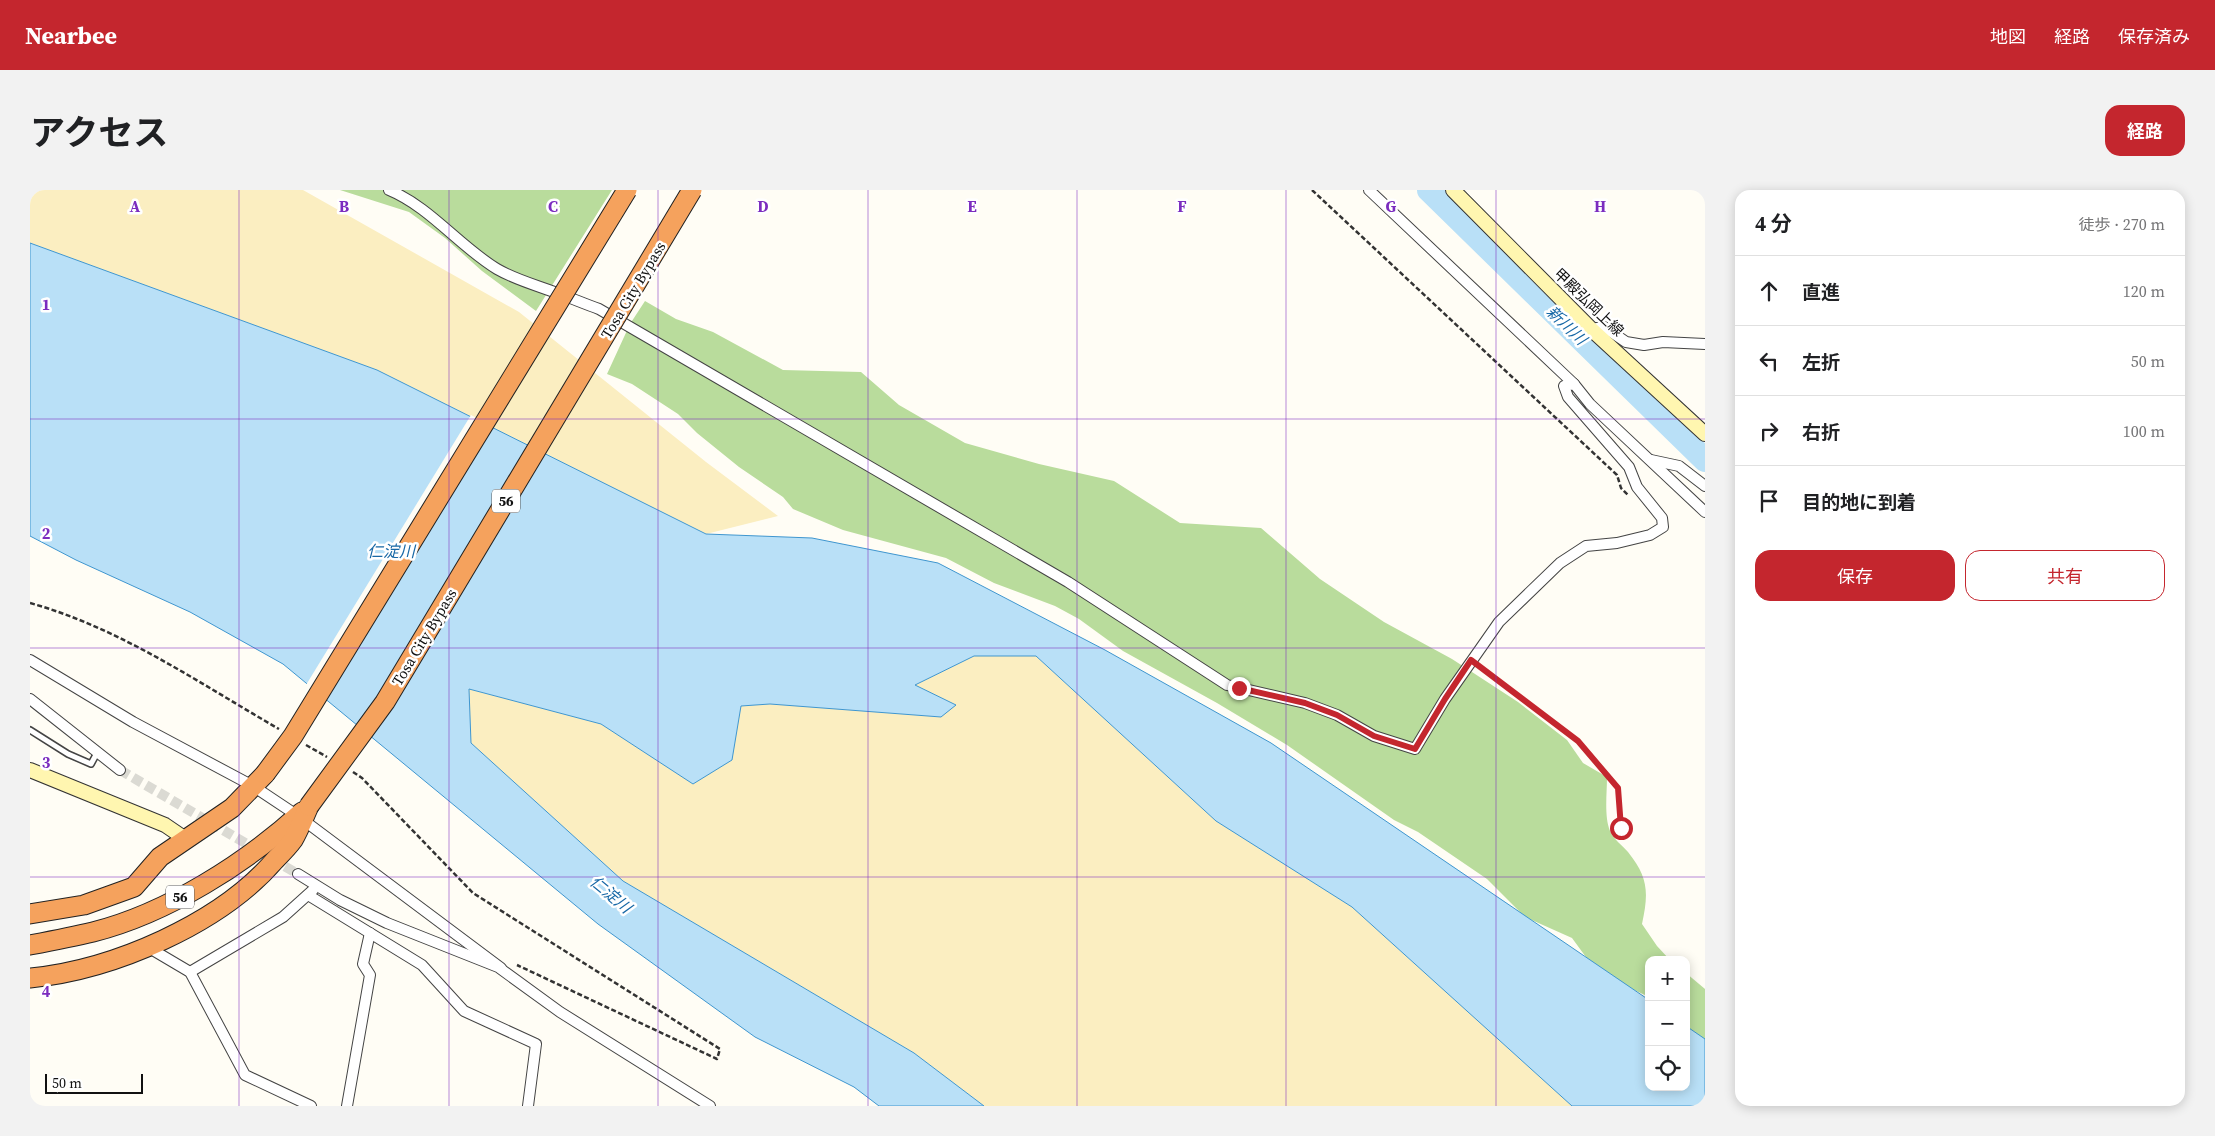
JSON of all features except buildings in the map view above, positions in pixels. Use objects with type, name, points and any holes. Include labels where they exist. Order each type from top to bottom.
[{"type":"highway","points":[[30,914],[84,905],[134,887],[160,857],[232,808],[259,780],[292,736],[627,190]]},
{"type":"highway","name":"Tosa City Bypass","points":[[30,945],[94,932],[140,915],[183,895],[213,879],[303,814],[385,702],[692,190]]},
{"type":"highway","points":[[30,978],[111,961],[146,946],[221,908],[262,875],[292,841],[303,814]]},
{"type":"main road","name":"甲殿弘岡上線","points":[[1452,190],[1591,329],[1705,434]]},
{"type":"main road","points":[[30,770],[165,824],[187,840]]},
{"type":"street","points":[[389,190],[425,213],[464,246],[497,269],[529,285],[556,292],[599,309],[1068,582],[1227,685],[1305,703],[1337,715],[1374,736],[1415,749],[1445,699],[1499,622],[1560,563],[1586,546],[1617,543],[1650,535],[1663,527],[1662,518],[1637,488],[1629,467],[1568,397],[1564,386],[1574,384]]},
{"type":"street","points":[[1369,190],[1574,384],[1590,404],[1705,512]]},
{"type":"street","points":[[1591,329],[1604,326],[1626,342],[1644,345],[1663,342],[1705,344]]},
{"type":"street","points":[[1650,460],[1679,466],[1705,486]]},
{"type":"street","points":[[30,660],[133,722],[259,780],[560,1012],[710,1106]]},
{"type":"street","points":[[30,699],[120,770]]},
{"type":"street","points":[[298,874],[340,900],[387,923],[501,968]]},
{"type":"street","points":[[190,972],[283,917],[318,886]]},
{"type":"street","points":[[308,895],[422,965],[464,1011],[536,1044],[528,1106]]},
{"type":"street","points":[[347,1106],[370,974],[363,964],[370,933]]},
{"type":"street","points":[[146,946],[190,972],[246,1075],[311,1106]]},
{"type":"street","points":[[286,1106],[289,1096]]},
{"type":"lane","points":[[30,730],[68,754],[91,764],[97,753]]},
{"type":"path","points":[[1312,190],[1617,474],[1621,488],[1635,501]]},
{"type":"path","points":[[30,604],[54,610],[138,646],[279,729]]},
{"type":"path","points":[[1471,660],[1578,741],[1618,788],[1621,828]]},
{"type":"path","points":[[304,744],[329,758]]},
{"type":"path","points":[[346,768],[362,778],[473,893],[720,1050],[717,1059],[508,962],[501,968]]},
{"type":"green space","points":[[340,190],[612,190],[536,311],[482,271],[445,238],[409,212]]},
{"type":"green space","points":[[645,301],[676,319],[713,332],[783,370],[861,372],[899,405],[965,443],[1039,464],[1114,481],[1180,523],[1261,528],[1320,579],[1384,622],[1452,659],[1518,702],[1567,740],[1583,763],[1607,777],[1606,812],[1608,825],[1613,837],[1628,852],[1640,869],[1646,894],[1642,924],[1666,956],[1645,956],[1645,995],[1591,964],[1572,938],[1525,917],[1487,879],[1418,832],[1394,820],[1287,745],[1217,703],[1123,651],[1079,619],[1055,606],[994,583],[946,558],[843,530],[793,509],[783,497],[739,467],[697,433],[678,414],[632,384],[607,374],[630,324]]},
{"type":"green space","points":[[1690,976],[1705,989],[1705,1052],[1690,1049]]},
{"type":"sand","points":[[30,190],[303,190],[519,312],[706,462],[778,516],[706,534],[377,370],[30,243]]},
{"type":"sand","points":[[974,656],[1036,656],[1216,821],[1352,907],[1572,1106],[984,1106],[914,1053],[623,881],[471,743],[469,689],[601,724],[693,784],[732,759],[741,706],[770,704],[941,717],[955,705],[915,685]]},
{"type":"water","name":"仁淀川","points":[[30,243],[377,370],[706,534],[812,538],[938,563],[1105,650],[1271,743],[1645,997],[1645,1091],[1690,1091],[1690,1029],[1705,1039],[1705,1106],[1572,1106],[1352,907],[1216,821],[1036,656],[974,656],[915,685],[956,705],[941,717],[770,704],[741,706],[732,760],[693,784],[601,724],[469,689],[471,743],[623,881],[914,1053],[984,1106],[879,1106],[854,1087],[755,1037],[598,924],[283,664],[190,612],[76,560],[30,536]]},
{"type":"pier","points":[[471,415],[492,426],[324,700],[306,685]]},
{"type":"waterway","name":"新川川","points":[[1429,190],[1705,460]]},
{"type":"tunnel","points":[[120,770],[259,851]]},
{"type":"tunnel","points":[[272,859],[298,874]]},
{"type":"route","points":[[1239,688],[1305,703],[1337,715],[1374,736],[1415,749],[1471,660],[1578,741],[1618,788],[1621,828]]}]
